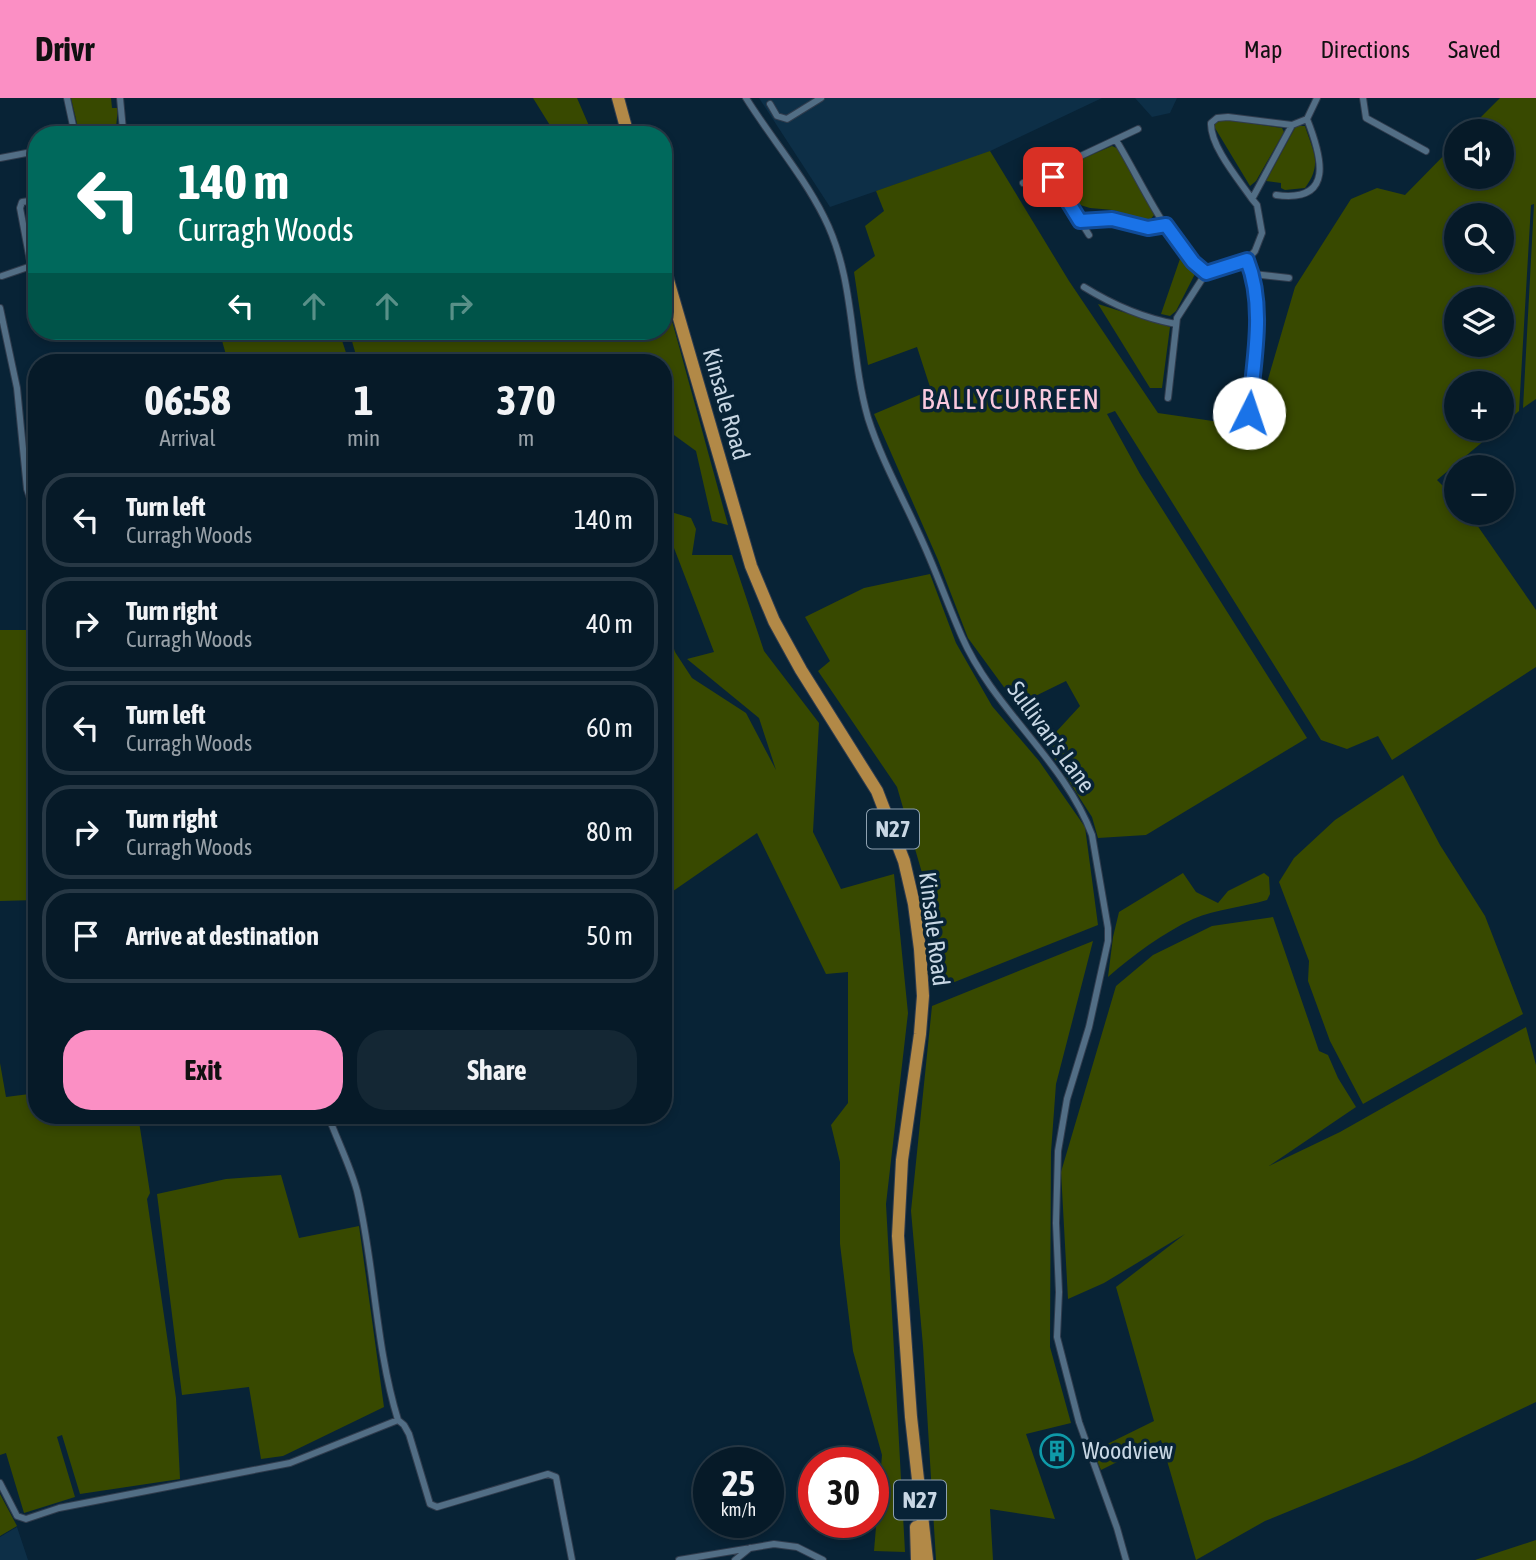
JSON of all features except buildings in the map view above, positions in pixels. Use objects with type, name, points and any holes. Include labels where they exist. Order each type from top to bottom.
[{"type":"highway","points":[[618,98],[626,126]]},
{"type":"highway","name":"Kinsale Road","points":[[672,293],[751,566],[774,621],[801,670],[877,791],[905,861],[912,893],[920,949],[922,996],[920,1034],[902,1160],[898,1236],[913,1439],[917,1560]]},
{"type":"highway","name":"Kinsale Road","points":[[913,1439],[928,1560]]},
{"type":"street","points":[[67,98],[73,126]]},
{"type":"street","points":[[120,98],[123,126]]},
{"type":"street","name":"Sullivan's Lane","points":[[746,98],[807,188],[834,241],[851,307],[861,385],[869,419],[892,479],[920,536],[963,640],[997,697],[1053,764],[1092,835],[1108,941],[1091,1018],[1067,1099],[1058,1151],[1057,1337],[1079,1422],[1126,1560]]},
{"type":"street","points":[[770,104],[777,116],[787,119],[821,98]]},
{"type":"street","points":[[1276,195],[1303,195],[1316,184],[1321,169],[1307,119],[1317,98]]},
{"type":"street","points":[[1363,98],[1366,118],[1426,152]]},
{"type":"street","points":[[1168,398],[1176,324],[1185,302],[1206,273],[1247,260],[1255,251],[1262,233],[1257,205],[1218,146],[1210,130],[1211,123],[1217,118],[1228,117],[1292,125],[1307,119]]},
{"type":"street","points":[[1252,199],[1292,125]]},
{"type":"street","points":[[1023,183],[1138,129]]},
{"type":"street","points":[[1116,140],[1166,225],[1193,262],[1206,273]]},
{"type":"street","points":[[0,158],[28,153]]},
{"type":"street","points":[[1049,171],[1089,235]]},
{"type":"street","points":[[28,201],[22,202],[20,208],[28,241]]},
{"type":"street","points":[[1080,221],[1112,219],[1148,228],[1166,225]]},
{"type":"street","points":[[1247,260],[1253,274],[1257,308],[1249,419]]},
{"type":"street","points":[[2,275],[28,267]]},
{"type":"street","points":[[1253,274],[1289,278]]},
{"type":"street","points":[[1084,287],[1108,302],[1158,321],[1176,324]]},
{"type":"street","points":[[0,308],[17,388],[28,492]]},
{"type":"street","points":[[332,1124],[356,1187],[380,1344],[397,1420],[409,1434],[430,1504],[437,1507],[548,1474],[556,1477],[572,1560]]},
{"type":"street","points":[[0,1483],[17,1516],[26,1519],[59,1508],[290,1463],[397,1420]]},
{"type":"street","points":[[552,1476],[554,1465]]},
{"type":"street","points":[[679,1560],[752,1547],[791,1545],[823,1560]]},
{"type":"street","points":[[735,1560],[752,1547]]},
{"type":"shaded area","points":[[759,98],[1102,98],[984,154],[830,207]]},
{"type":"shaded area","points":[[1135,98],[1177,98],[1170,113],[1152,117]]},
{"type":"shaded area","points":[[17,1527],[28,1560],[0,1560],[0,1537]]},
{"type":"green space","points":[[71,98],[111,98],[112,108],[118,108],[116,126],[78,126]]},
{"type":"green space","points":[[533,98],[577,98],[589,126],[550,126]]},
{"type":"green space","points":[[1500,98],[1536,98],[1536,399],[1523,408],[1534,204],[1531,205],[1519,411],[1514,415],[1514,371],[1444,371],[1444,441],[1484,441],[1467,455],[1444,455],[1444,474],[1437,480],[1444,487],[1444,525],[1477,525],[1536,610],[1536,667],[1392,760],[1378,736],[1347,749],[1321,740],[1115,411],[1107,414],[1140,474],[1307,738],[1146,835],[1098,838],[1092,817],[1045,744],[1080,706],[1066,681],[1017,705],[968,638],[938,560],[874,414],[931,390],[917,347],[868,365],[854,272],[875,256],[865,226],[884,211],[876,191],[990,151],[1069,281],[1158,413],[1254,427],[1295,287],[1351,199],[1377,188],[1405,195],[1444,155],[1444,189],[1514,189],[1514,119],[1479,119]]},
{"type":"green space","points":[[1221,119],[1282,128],[1284,132],[1256,181],[1250,186],[1215,128],[1215,123]]},
{"type":"green space","points":[[1296,126],[1305,126],[1315,157],[1314,171],[1305,188],[1285,190],[1281,188],[1281,183],[1266,181]]},
{"type":"green space","points":[[1112,146],[1119,149],[1155,214],[1149,221],[1113,210],[1077,204],[1060,174],[1068,165]]},
{"type":"green space","points":[[1181,256],[1197,270],[1176,311],[1170,316],[1161,314]]},
{"type":"green space","points":[[1098,304],[1170,327],[1162,388],[1150,388]]},
{"type":"green space","points":[[672,321],[728,525],[712,521],[696,451],[672,434],[672,354],[356,354],[352,340],[672,340]]},
{"type":"green space","points":[[222,340],[342,340],[346,354],[226,354]]},
{"type":"green space","points":[[672,512],[691,518],[696,529],[692,555],[732,555],[764,651],[819,723],[813,832],[841,889],[894,874],[908,1013],[886,1204],[905,1552],[874,1551],[875,1538],[889,1538],[889,1447],[880,1447],[853,1351],[840,1244],[840,1162],[831,1125],[848,1103],[848,972],[826,974],[757,833],[672,892],[672,642],[692,678],[746,713],[776,770],[759,718],[687,659],[714,652],[672,546]]},
{"type":"green space","points":[[930,574],[956,643],[992,706],[1039,761],[1085,827],[1098,925],[942,987],[932,986],[927,890],[897,787],[818,671],[830,661],[805,617],[864,588]]},
{"type":"green space","points":[[0,630],[28,630],[28,900],[0,901]]},
{"type":"green space","points":[[1403,775],[1440,845],[1485,916],[1523,1014],[1363,1104],[1330,1041],[1308,981],[1309,961],[1279,882],[1294,858],[1335,820]]},
{"type":"green space","points":[[1183,873],[1196,892],[1218,903],[1228,891],[1264,873],[1269,877],[1270,894],[1267,900],[1193,919],[1149,945],[1108,977],[1119,912]]},
{"type":"green space","points":[[1273,917],[1319,1051],[1328,1055],[1356,1107],[1269,1166],[1340,1132],[1526,1027],[1536,1065],[1536,1402],[1414,1460],[1265,1521],[1196,1560],[1161,1440],[1101,1470],[1093,1451],[1154,1421],[1116,1287],[1185,1234],[1104,1283],[1068,1299],[1061,1172],[1116,986],[1153,955],[1212,926]]},
{"type":"green space","points":[[1093,941],[1056,1084],[1051,1152],[1050,1347],[1071,1423],[1026,1434],[1055,1519],[990,1509],[993,1560],[936,1560],[923,1346],[911,1211],[932,1006]]},
{"type":"green space","points":[[0,1063],[6,1097],[28,1094],[28,1124],[139,1124],[150,1193],[147,1199],[176,1398],[180,1479],[80,1494],[62,1435],[57,1437],[75,1497],[24,1513],[6,1453],[0,1455]]},
{"type":"green space","points":[[281,1175],[299,1238],[359,1226],[384,1407],[283,1456],[261,1459],[249,1387],[182,1395],[157,1194],[226,1179]]},
{"type":"green space","points":[[0,1494],[17,1526],[0,1536]]},
{"type":"green space","points":[[1536,1540],[1536,1560],[1475,1560]]},
{"type":"place","name":"Woodview","points":[[1057,1451]]},
{"type":"district","name":"BALLYCURREEN","points":[[1011,399]]},
{"type":"route","points":[[1053,177],[1080,221],[1112,219],[1148,228],[1166,225],[1193,262],[1206,273],[1247,260],[1253,274],[1257,301],[1249,413]]}]
